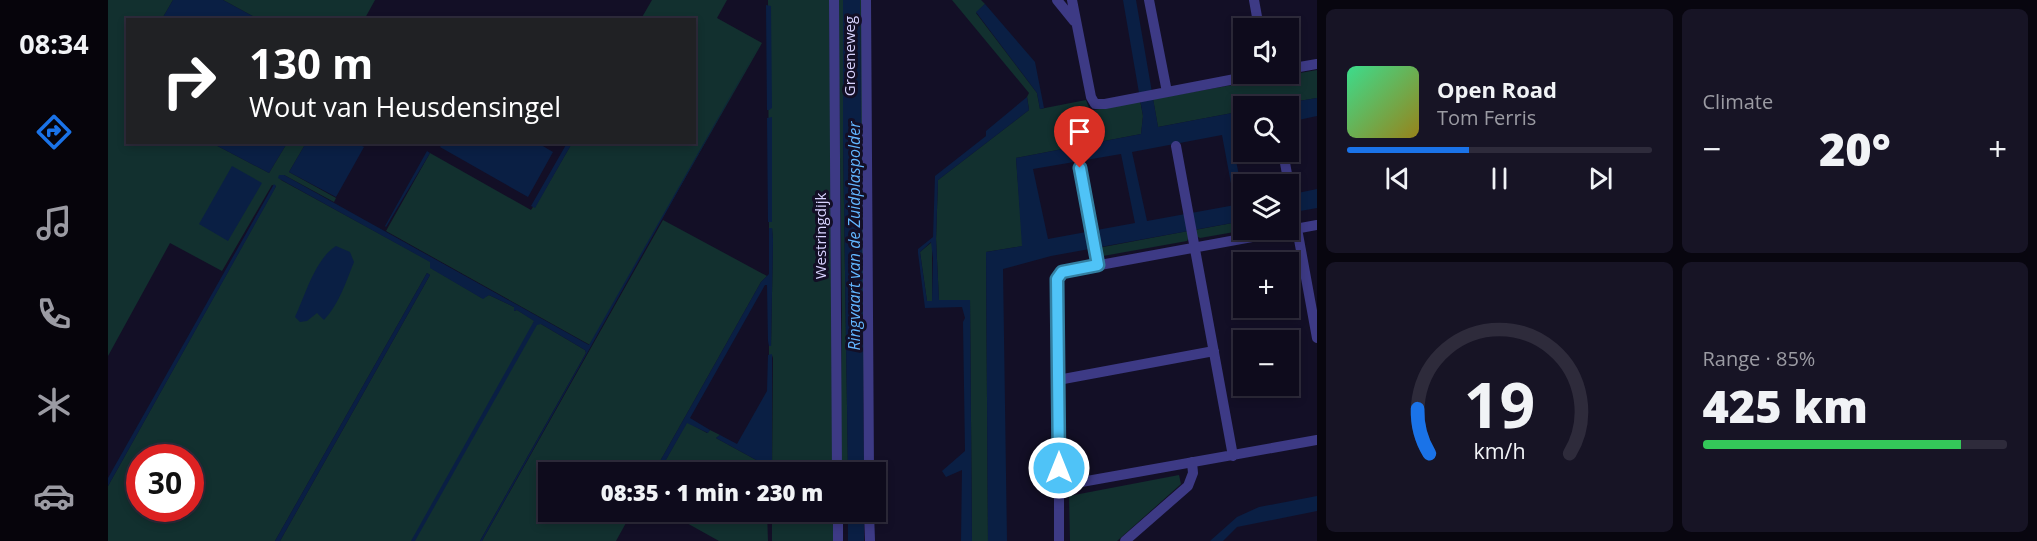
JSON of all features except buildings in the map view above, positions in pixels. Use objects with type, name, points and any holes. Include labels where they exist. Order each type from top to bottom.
[{"type":"street","name":"Westringdijk","points":[[834,0],[837,462]]},
{"type":"street","name":"Groeneweg","points":[[866,0],[869,462]]},
{"type":"street","points":[[1057,0],[1075,22]]},
{"type":"street","points":[[1072,0],[1091,97],[1095,104],[1134,99],[1233,79]]},
{"type":"street","points":[[1149,0],[1167,92]]},
{"type":"street","points":[[1254,0],[1257,18]]},
{"type":"street","points":[[1299,67],[1317,64]]},
{"type":"street","points":[[1176,147],[1233,456]]},
{"type":"street","points":[[1080,168],[1097,260]]},
{"type":"street","points":[[1299,224],[1317,225]]},
{"type":"street","points":[[1059,541],[1057,279],[1062,272],[1097,260],[1194,248],[1233,239]]},
{"type":"street","points":[[1299,240],[1317,338]]},
{"type":"street","points":[[1058,380],[1214,351]]},
{"type":"street","points":[[1059,486],[1317,440]]},
{"type":"street","points":[[1125,541],[1188,486],[1193,473],[1192,462]]},
{"type":"street","points":[[838,522],[838,541]]},
{"type":"street","points":[[869,522],[870,541]]},
{"type":"green space","points":[[108,0],[173,0],[163,18],[126,18],[126,144],[214,144],[269,173],[286,144],[305,144],[289,172],[336,198],[334,202],[284,175],[279,176],[281,180],[431,262],[431,268],[482,298],[489,295],[514,307],[514,311],[517,310],[535,321],[533,323],[541,324],[585,350],[586,353],[480,541],[280,541],[430,275],[427,273],[275,541],[108,541],[108,486],[126,454],[126,522],[204,522],[204,444],[132,444],[276,186],[272,185],[222,271],[170,243],[108,356]]},
{"type":"green space","points":[[223,0],[375,0],[365,18],[256,18]]},
{"type":"green space","points":[[652,0],[727,0],[717,18],[762,43],[590,345],[386,231],[430,153],[531,210],[535,207],[571,144],[696,144],[696,18],[642,18]]},
{"type":"green space","points":[[768,0],[829,0],[835,462],[772,462],[773,358],[769,355],[769,346],[771,346],[773,240],[772,228],[769,228]]},
{"type":"green space","points":[[838,0],[843,0],[848,462],[840,462],[842,311]]},
{"type":"green space","points":[[860,0],[862,0],[865,462]]},
{"type":"green space","points":[[952,0],[981,0],[985,4],[976,13],[1037,93],[1040,109],[1086,100],[1090,111],[1140,100],[1143,116],[1141,134],[1016,158],[1023,246],[986,252],[988,541],[972,541],[970,301],[939,301],[936,239],[938,180],[1029,110],[1027,97],[1029,93]]},
{"type":"green space","points":[[1317,70],[1317,98],[1299,101],[1299,96],[1233,96],[1233,113],[1158,127],[1153,99],[1238,84],[1299,84],[1299,73]]},
{"type":"green space","points":[[663,220],[767,276],[761,282],[660,462],[538,462],[538,522],[626,522],[616,541],[482,541]]},
{"type":"green space","points":[[1233,223],[1233,232],[1200,238],[1196,236],[1195,230]]},
{"type":"green space","points":[[1188,231],[1187,241],[1103,256],[1099,254],[1098,248]]},
{"type":"green space","points":[[932,242],[932,301],[927,301],[920,252]]},
{"type":"green space","points":[[687,422],[707,433],[710,430],[720,435],[716,438],[760,462],[665,462]]},
{"type":"green space","points":[[1179,475],[1181,484],[1117,541],[1070,541],[1069,496]]},
{"type":"green space","points":[[685,522],[767,522],[768,541],[719,541]]},
{"type":"green space","points":[[772,522],[835,522],[835,541],[772,541]]},
{"type":"water","points":[[173,0],[223,0],[256,18],[163,18]]},
{"type":"water","name":"Ringvaart van de Zuidplaspolder","points":[[843,0],[860,0],[864,462],[848,462]]},
{"type":"water","points":[[1123,0],[1136,0],[1158,127],[1233,113],[1233,134],[1231,134],[1233,162],[1236,162],[1239,174],[1233,174],[1233,194],[1222,135],[1132,152],[1147,221],[1233,205],[1233,223],[1051,256],[1003,269],[1007,541],[988,541],[986,252],[1022,246],[1016,158],[1141,134],[1143,116]],"holes":[[[1121,154],[1135,223],[1048,239],[1033,169]]]},
{"type":"water","points":[[985,4],[1035,62],[1044,108],[1040,109],[1037,93],[976,12]]},
{"type":"water","points":[[766,5],[771,6],[772,108],[769,110],[767,110]]},
{"type":"water","points":[[759,46],[482,541],[480,541],[586,353],[585,350],[541,324],[537,325],[415,541],[411,541],[534,321],[517,310],[514,311],[514,307],[489,295],[483,299],[430,268],[430,262],[278,178],[279,175],[284,175],[589,345]]},
{"type":"water","points":[[1027,97],[1029,110],[938,180],[936,239],[939,300],[970,300],[972,541],[961,541],[962,470],[946,477],[942,471],[965,451],[963,322],[965,318],[962,307],[925,308],[918,249],[933,237],[935,176],[986,136],[986,131]],"holes":[[[931,242],[932,301],[927,301],[920,252]]]},
{"type":"water","points":[[1317,98],[1317,116],[1299,120],[1299,101]]},
{"type":"water","points":[[772,117],[772,222],[768,222],[767,118]]},
{"type":"water","points":[[214,144],[286,144],[269,173]]},
{"type":"water","points":[[305,144],[358,144],[364,147],[336,197],[289,172]]},
{"type":"water","points":[[442,144],[539,144],[553,152],[528,197],[440,147]]},
{"type":"water","points":[[566,144],[571,144],[535,208],[531,206]]},
{"type":"water","points":[[427,151],[430,153],[386,227],[385,226]]},
{"type":"water","points":[[232,166],[262,183],[228,241],[199,224]]},
{"type":"water","points":[[274,184],[276,186],[273,192],[132,444],[127,444]]},
{"type":"water","points":[[1317,189],[1317,208],[1299,211],[1299,193]]},
{"type":"water","points":[[769,228],[772,228],[771,346],[768,341],[767,285],[765,285],[690,418],[710,430],[708,433],[687,423],[665,462],[660,462],[761,282],[769,274]]},
{"type":"water","points":[[336,246],[350,252],[354,262],[342,292],[324,320],[317,313],[307,321],[300,322],[295,317],[311,278],[322,260]]},
{"type":"water","points":[[427,273],[430,275],[280,541],[275,541]]},
{"type":"water","points":[[772,354],[772,462],[760,462],[716,438],[720,435],[737,444],[767,391],[768,355]]},
{"type":"water","points":[[126,446],[126,454],[108,486],[108,478]]},
{"type":"water","points":[[1317,496],[1317,511],[1237,527],[1223,541],[1210,541],[1237,517],[1259,507]]},
{"type":"water","points":[[848,522],[864,522],[864,541],[848,541]]},
{"type":"route","points":[[1059,468],[1057,279],[1062,272],[1098,265],[1080,168]]}]
